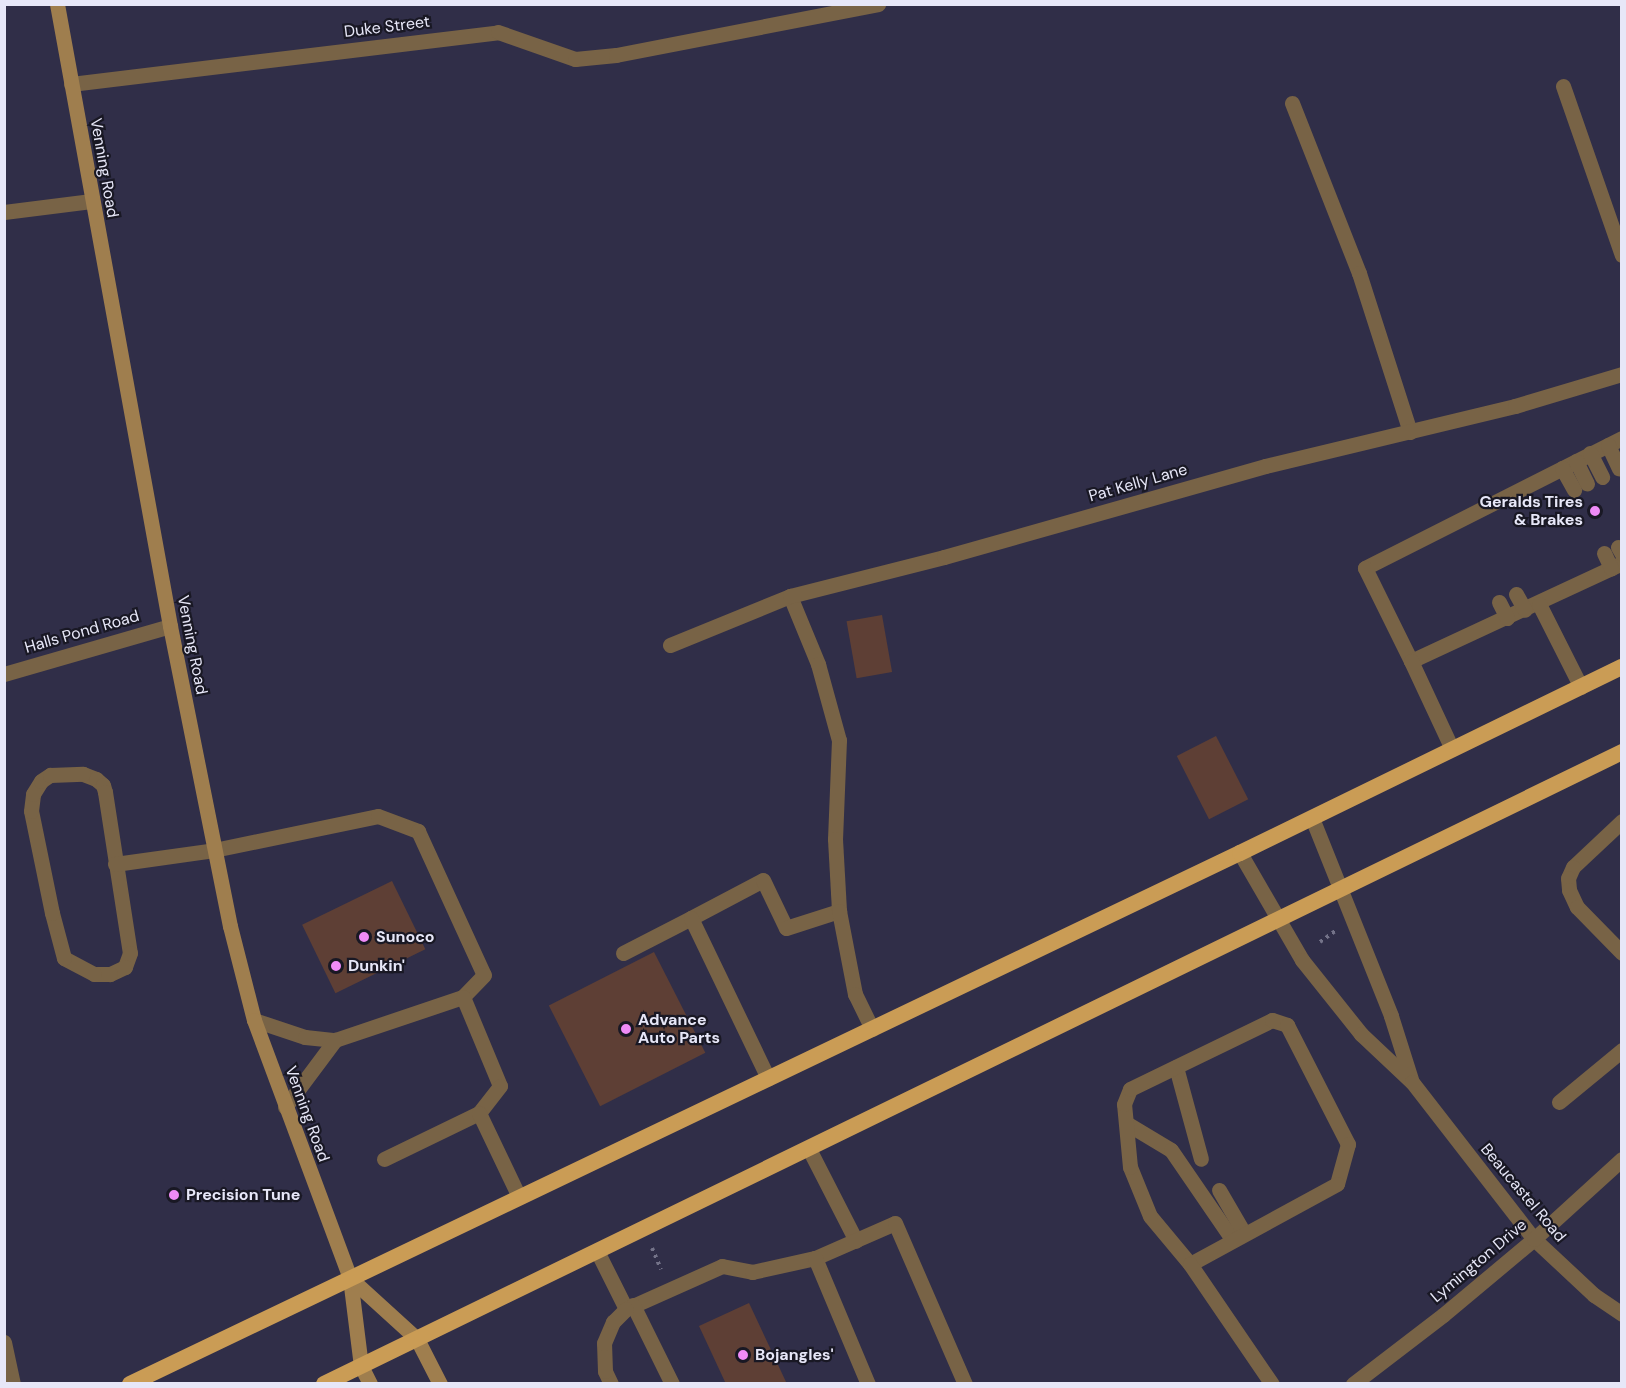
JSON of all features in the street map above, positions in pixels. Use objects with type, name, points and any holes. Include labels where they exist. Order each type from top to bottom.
[{"type":"highway","points":[[130,1383],[1240,853],[1622,667]]},
{"type":"highway","points":[[324,1383],[1622,752]]},
{"type":"main road","name":"Venning Road","points":[[57,4],[170,626],[242,983],[285,1107],[350,1278]]},
{"type":"main road","points":[[350,1278],[417,1339],[440,1383]]},
{"type":"main road","points":[[350,1278],[361,1366],[370,1383]]},
{"type":"street","name":"Duke Street","points":[[71,84],[498,32],[575,59],[616,55],[878,4]]},
{"type":"street","points":[[1563,86],[1622,255]]},
{"type":"street","points":[[1292,104],[1359,273],[1410,432]]},
{"type":"street","points":[[4,212],[91,201]]},
{"type":"street","name":"Pat Kelly Lane","points":[[670,645],[790,596],[944,557],[1265,466],[1515,406],[1622,375]]},
{"type":"street","points":[[1452,750],[1365,568],[1461,528],[1473,513],[1615,441],[1619,470]]},
{"type":"street","points":[[1590,453],[1602,477]]},
{"type":"street","points":[[1569,464],[1580,487]]},
{"type":"street","points":[[1473,513],[1481,527]]},
{"type":"street","points":[[1411,661],[1532,607],[1616,566],[1615,551]]},
{"type":"street","points":[[1516,594],[1532,607],[1581,687]]},
{"type":"street","points":[[790,596],[818,664],[839,740],[835,838],[839,911],[855,993],[872,1029]]},
{"type":"street","points":[[1499,602],[1507,618]]},
{"type":"street","name":"Halls Pond Road","points":[[4,674],[170,626]]},
{"type":"street","points":[[50,774],[83,774],[96,779],[103,786],[115,864],[130,953],[125,967],[110,974],[94,974],[64,958],[52,914],[31,811],[33,794],[40,781],[50,774]]},
{"type":"street","points":[[115,864],[214,850],[378,816],[418,831],[484,975],[462,997],[335,1040],[305,1036],[254,1020]]},
{"type":"street","name":"Beaucastel Road","points":[[1312,818],[1342,888],[1391,1016],[1412,1082]]},
{"type":"street","points":[[1622,821],[1573,867],[1568,878],[1569,890],[1577,907],[1622,953]]},
{"type":"street","name":"Beaucastel Road","points":[[1240,853],[1302,960],[1361,1034],[1412,1082],[1534,1239],[1594,1294],[1622,1314]]},
{"type":"street","points":[[623,953],[763,880],[786,928],[839,911]]},
{"type":"street","points":[[691,918],[768,1078]]},
{"type":"street","points":[[384,1159],[479,1113],[500,1086],[462,997]]},
{"type":"street","points":[[1190,1264],[1337,1184],[1348,1144],[1287,1025],[1272,1020],[1130,1089],[1124,1104],[1130,1167],[1150,1216],[1190,1264],[1272,1383]]},
{"type":"street","points":[[285,1107],[335,1040]]},
{"type":"street","points":[[1558,1102],[1622,1050]]},
{"type":"street","points":[[1176,1067],[1202,1159]]},
{"type":"street","points":[[479,1113],[519,1197]]},
{"type":"street","points":[[1126,1123],[1171,1150],[1238,1236]]},
{"type":"street","points":[[809,1149],[856,1241]]},
{"type":"street","name":"Lymington Drive","points":[[1353,1383],[1443,1315],[1534,1239],[1622,1159]]},
{"type":"street","points":[[1219,1190],[1238,1236]]},
{"type":"street","points":[[611,1383],[605,1371],[604,1343],[613,1322],[630,1307],[722,1266],[752,1272],[815,1258],[895,1223],[965,1383]]},
{"type":"street","points":[[597,1251],[672,1383]]},
{"type":"street","points":[[815,1258],[868,1383]]},
{"type":"street","points":[[4,1342],[9,1377]]},
{"type":"path","points":[[1320,942],[1338,929]]},
{"type":"building","points":[[882,615],[892,672],[857,678],[847,621]]},
{"type":"building","points":[[1216,736],[1248,799],[1209,819],[1177,756]]},
{"type":"building","name":"Sunoco","points":[[392,881],[425,949],[335,993],[302,925]]},
{"type":"building","name":"Advance Auto Parts","points":[[654,952],[705,1053],[600,1106],[549,1006]]},
{"type":"building","name":"Bojangles'","points":[[749,1303],[787,1384],[726,1384],[699,1326]]},
{"type":"place","name":"Geralds Tires & Brakes","points":[[1595,511]]},
{"type":"place","name":"Sunoco","points":[[364,937]]},
{"type":"place","name":"Dunkin'","points":[[336,966]]},
{"type":"place","name":"Advance Auto Parts","points":[[626,1029]]},
{"type":"place","name":"Precision Tune","points":[[174,1195]]},
{"type":"place","name":"Bojangles'","points":[[743,1355]]}]
